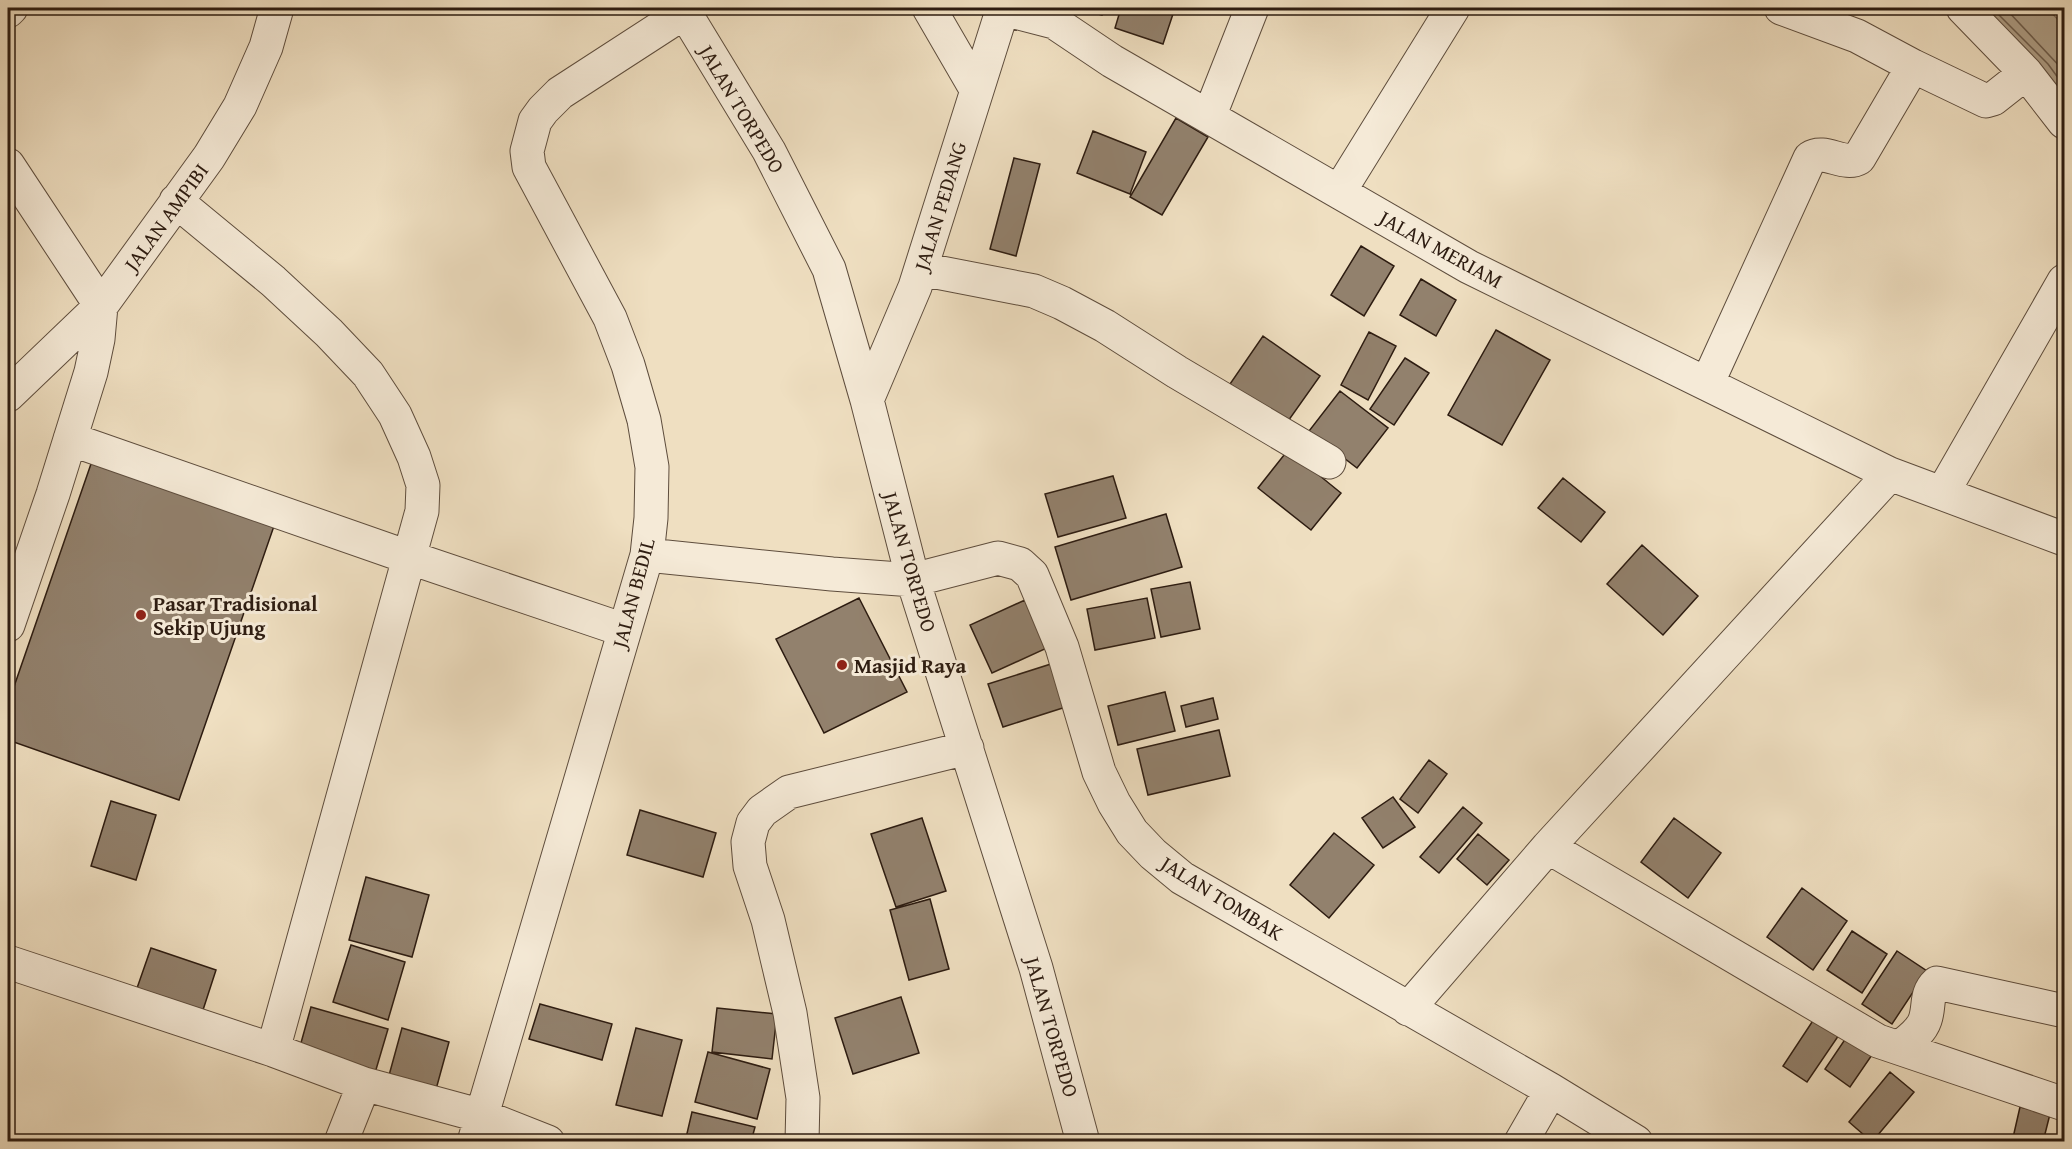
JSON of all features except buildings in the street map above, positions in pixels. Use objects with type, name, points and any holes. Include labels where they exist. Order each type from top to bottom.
[{"type":"street","points":[[8,11],[11,8]]},
{"type":"street","name":"JALAN AMPIBI","points":[[8,395],[101,306],[209,157],[240,106],[266,47],[277,8]]},
{"type":"street","points":[[929,8],[976,89]]},
{"type":"street","name":"JALAN PEDANG","points":[[867,400],[915,287],[1003,8]]},
{"type":"street","name":"JALAN MERIAM","points":[[1003,8],[1054,22],[1112,61],[1469,267],[1890,474],[2064,539]]},
{"type":"street","points":[[1209,117],[1252,8]]},
{"type":"street","points":[[1339,192],[1453,8]]},
{"type":"street","points":[[1781,8],[1857,36],[1986,101],[1993,99],[2026,73]]},
{"type":"street","points":[[1963,8],[2026,73],[2064,122]]},
{"type":"street","name":"JALAN TORPEDO","points":[[683,10],[769,151],[829,269],[867,400],[913,580],[1036,968],[1083,1142]]},
{"type":"street","name":"JALAN BEDIL","points":[[478,1129],[647,555],[651,518],[652,467],[644,420],[628,365],[610,318],[529,167],[527,152],[535,121],[560,93],[683,10]]},
{"type":"street","points":[[1707,384],[1807,161],[1817,154],[1852,162],[1860,158],[1913,66]]},
{"type":"street","points":[[8,165],[101,306],[98,339],[91,372],[70,439],[16,574],[8,625]]},
{"type":"street","points":[[176,201],[273,281],[329,333],[368,374],[395,415],[414,457],[423,485],[422,511],[273,1050]]},
{"type":"street","points":[[921,269],[1034,291],[1062,303],[1329,462]]},
{"type":"street","points":[[1943,492],[2064,281]]},
{"type":"street","points":[[70,439],[408,558],[624,630]]},
{"type":"street","points":[[1408,1009],[1548,847],[1890,474]]},
{"type":"street","name":"JALAN TOMBAK","points":[[647,555],[913,580],[998,558],[1020,564],[1032,575],[1062,647],[1098,772],[1132,832],[1153,854],[1182,878],[1551,1090],[1636,1142]]},
{"type":"street","points":[[802,1142],[803,1098],[790,1013],[768,920],[750,866],[748,842],[753,823],[762,811],[789,792],[967,748]]},
{"type":"street","points":[[1548,847],[1878,1041],[2064,1104]]},
{"type":"street","points":[[8,962],[273,1050],[478,1129],[548,1142]]},
{"type":"street","points":[[1899,1048],[1920,1030],[1926,1018],[1928,995],[1937,983],[2064,1011]]},
{"type":"street","points":[[341,1142],[364,1084]]},
{"type":"street","points":[[1521,1142],[1551,1090]]},
{"type":"water","points":[[1973,8],[2047,8],[2064,26],[2064,108]]},
{"type":"place","name":"Pasar Tradisional Sekip Ujung","points":[[141,615]]},
{"type":"place","name":"Masjid Raya","points":[[842,665]]}]
